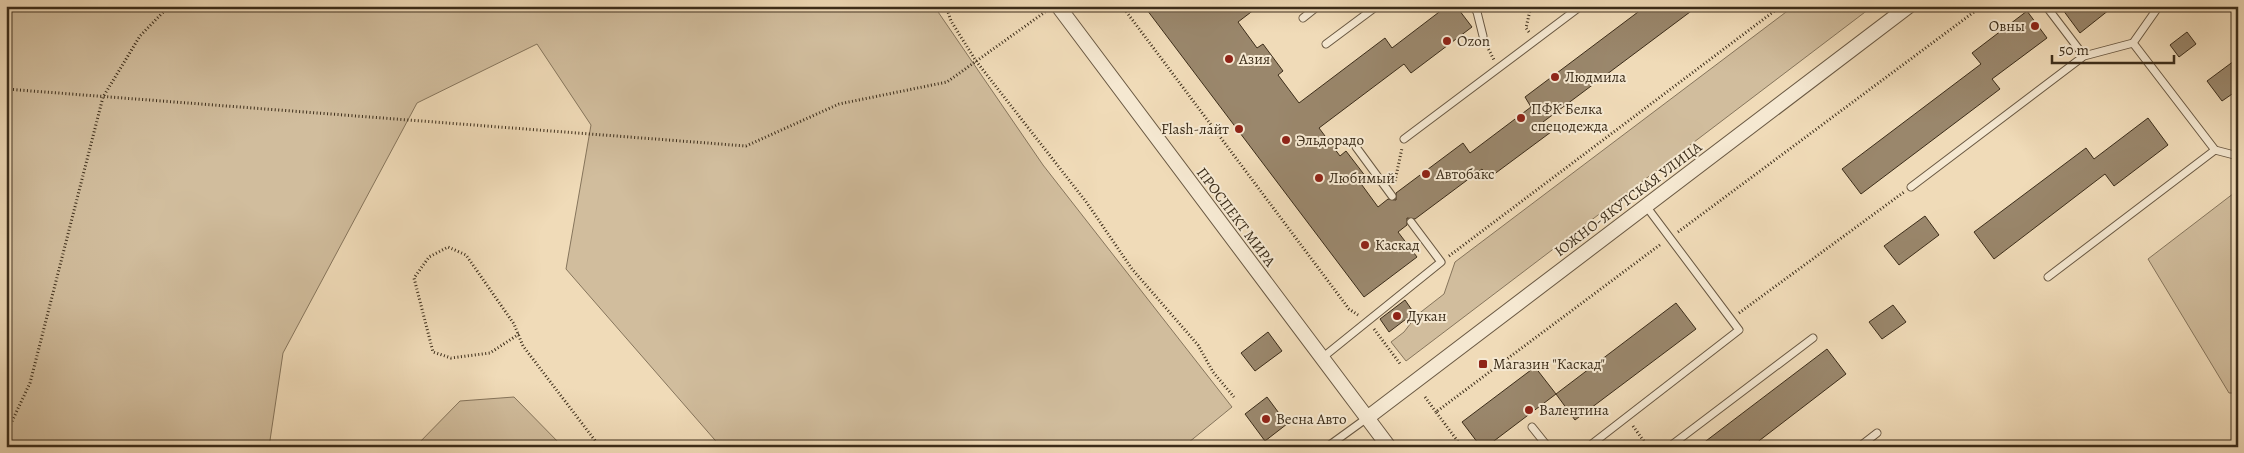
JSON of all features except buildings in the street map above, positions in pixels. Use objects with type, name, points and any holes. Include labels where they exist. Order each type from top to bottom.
[{"type":"street","name":"ПРОСПЕКТ МИРА","points":[[1058,6],[1389,447]]},
{"type":"street","name":"ЮЖНО-ЯКУТСКАЯ УЛИЦА","points":[[1367,418],[1909,6]]},
{"type":"lane","points":[[1303,18],[1318,6]]},
{"type":"lane","points":[[1326,44],[1377,6]]},
{"type":"lane","points":[[1473,6],[1477,12],[1483,36]]},
{"type":"lane","points":[[1404,139],[1581,6]]},
{"type":"lane","points":[[2046,6],[2084,56]]},
{"type":"lane","points":[[1910,187],[2084,56],[2134,43],[2158,6]]},
{"type":"lane","points":[[2134,43],[2215,150],[2238,156]]},
{"type":"lane","points":[[1356,148],[1392,196]]},
{"type":"lane","points":[[2048,277],[2215,150]]},
{"type":"lane","points":[[1588,447],[1739,330],[1646,206]]},
{"type":"lane","points":[[1322,358],[1441,262],[1411,222]]},
{"type":"lane","points":[[1668,447],[1813,338]]},
{"type":"lane","points":[[1327,447],[1367,418]]},
{"type":"lane","points":[[1532,427],[1548,447]]},
{"type":"lane","points":[[1859,447],[1877,433]]},
{"type":"path","points":[[6,434],[30,384],[103,97],[140,36],[169,6]]},
{"type":"path","points":[[946,6],[951,21],[976,61],[1087,203],[1132,269],[1198,345],[1213,372],[1234,398]]},
{"type":"path","points":[[6,90],[746,146],[840,104],[947,82],[1053,6]]},
{"type":"path","points":[[1122,6],[1349,309],[1368,321],[1400,364]]},
{"type":"path","points":[[1526,28],[1531,6]]},
{"type":"path","points":[[1441,262],[1781,6]]},
{"type":"path","points":[[1436,412],[1982,6]]},
{"type":"path","points":[[1392,196],[1404,139]]},
{"type":"path","points":[[1731,319],[1910,187]]},
{"type":"path","points":[[519,334],[490,353],[450,358],[433,352],[414,278],[429,257],[448,247],[466,255],[491,288],[519,334],[523,346],[600,447]]},
{"type":"path","points":[[1425,397],[1462,447]]},
{"type":"path","points":[[1626,417],[1648,447]]},
{"type":"shaded area","points":[[6,6],[934,6],[1043,165],[1232,407],[1183,447],[721,447],[566,269],[591,125],[537,44],[417,103],[283,353],[269,447],[6,447]]},
{"type":"shaded area","points":[[1794,6],[1873,6],[1406,361],[1391,342],[1404,332],[1417,315],[1444,294],[1455,262]]},
{"type":"shaded area","points":[[2238,190],[2238,393],[2229,393],[2148,259]]},
{"type":"shaded area","points":[[514,397],[563,447],[415,447],[460,401]]},
{"type":"place","name":"Овны","points":[[2035,26]]},
{"type":"place","name":"Ozon","points":[[1447,41]]},
{"type":"place","name":"Азия","points":[[1229,59]]},
{"type":"place","name":"Людмила","points":[[1555,77]]},
{"type":"place","name":"ПФК Белка спецодежда","points":[[1521,118]]},
{"type":"place","name":"Flash-лайт","points":[[1239,129]]},
{"type":"place","name":"Эльдорадо","points":[[1286,140]]},
{"type":"place","name":"Автобакс","points":[[1426,174]]},
{"type":"place","name":"Любимый","points":[[1319,178]]},
{"type":"place","name":"Каскад","points":[[1365,245]]},
{"type":"place","name":"Дукан","points":[[1397,316]]},
{"type":"place","name":"Магазин \"Каскад\"","points":[[1483,364]]},
{"type":"place","name":"Валентина","points":[[1529,410]]},
{"type":"place","name":"Весна Авто","points":[[1266,419]]}]
